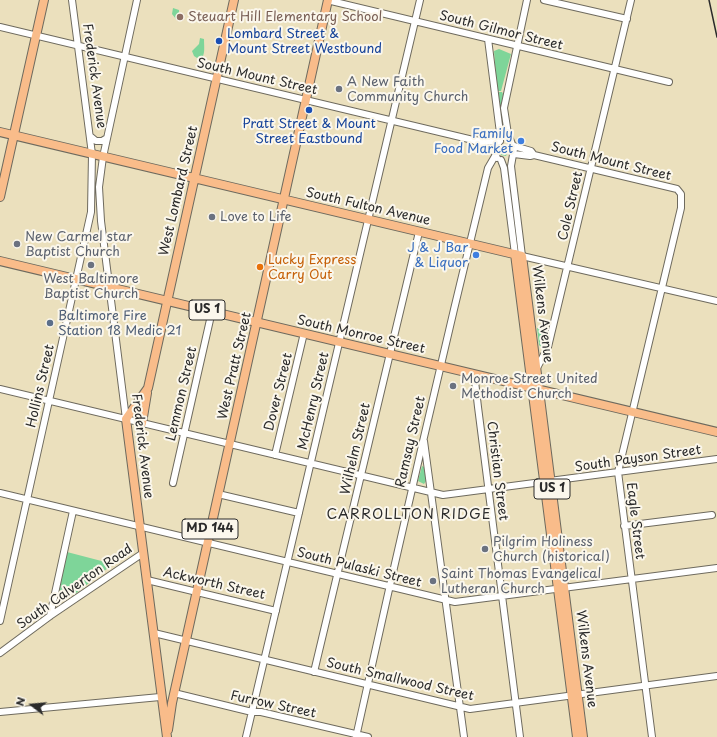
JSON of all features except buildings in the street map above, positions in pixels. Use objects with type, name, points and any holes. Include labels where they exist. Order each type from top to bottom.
[{"type":"main road","points":[[0,197],[44,0]]},
{"type":"main road","name":"West Lombard Street","points":[[142,423],[167,300],[234,0]]},
{"type":"main road","name":"West Pratt Street","points":[[167,737],[174,693],[196,591],[328,0]]},
{"type":"main road","name":"South Fulton Avenue","points":[[0,132],[519,255]]},
{"type":"main road","name":"Wilkens Avenue","points":[[519,255],[537,368],[536,389]]},
{"type":"main road","name":"Wilkens Avenue","points":[[519,255],[575,695],[583,737]]},
{"type":"main road","name":"South Monroe Street","points":[[0,261],[717,432]]},
{"type":"main road","name":"West Lombard Street","points":[[126,419],[148,388]]},
{"type":"main road","name":"Frederick Avenue","points":[[126,419],[154,633],[160,697],[167,737]]},
{"type":"main road","name":"Wilkens Avenue","points":[[575,695],[577,737]]},
{"type":"street","name":"Frederick Avenue","points":[[72,0],[92,154]]},
{"type":"street","points":[[103,157],[137,0]]},
{"type":"street","name":"South Gilmor Street","points":[[328,0],[669,82]]},
{"type":"street","name":"McHenry Street","points":[[246,737],[420,0]]},
{"type":"street","points":[[488,39],[500,133],[494,153],[501,160],[507,161],[514,155],[508,134],[504,108],[516,45],[527,0]]},
{"type":"street","points":[[544,0],[627,19]]},
{"type":"street","name":"Cole Street","points":[[537,368],[548,348],[631,0]]},
{"type":"street","name":"South Mount Street","points":[[0,27],[473,140],[498,141]]},
{"type":"street","points":[[89,134],[96,141],[102,141],[107,138]]},
{"type":"street","name":"South Mount Street","points":[[473,140],[494,153]]},
{"type":"street","points":[[498,141],[505,140],[512,144]]},
{"type":"street","name":"South Mount Street","points":[[512,144],[531,151],[534,155]]},
{"type":"street","name":"Ramsay Street","points":[[356,736],[440,366],[488,168],[494,153]]},
{"type":"street","name":"Hollins Street","points":[[0,622],[3,597],[27,500],[91,212],[92,154]]},
{"type":"street","name":"South Mount Street","points":[[514,155],[534,155],[591,168],[677,189],[681,194]]},
{"type":"street","name":"Wilkens Avenue","points":[[514,155],[511,166],[519,255]]},
{"type":"street","name":"Frederick Avenue","points":[[103,157],[99,176],[99,198],[126,419]]},
{"type":"street","name":"Wilkens Avenue","points":[[501,160],[504,168],[519,255]]},
{"type":"street","name":"Eagle Street","points":[[652,737],[618,472],[681,208],[681,194]]},
{"type":"street","name":"Wilhelm Street","points":[[314,672],[419,232]]},
{"type":"street","name":"South Fulton Avenue","points":[[519,255],[717,301]]},
{"type":"street","name":"Lemmon Street","points":[[173,482],[212,311]]},
{"type":"street","name":"Dover Street","points":[[275,455],[304,333]]},
{"type":"street","name":"Christian Street","points":[[477,375],[475,381],[520,737]]},
{"type":"street","name":"South Payson Street","points":[[0,389],[444,495],[717,459]]},
{"type":"street","points":[[424,437],[464,737]]},
{"type":"street","name":"South Pulaski Street","points":[[0,493],[454,602],[717,568]]},
{"type":"street","points":[[218,494],[299,513]]},
{"type":"street","points":[[50,616],[73,511]]},
{"type":"street","points":[[624,526],[712,515]]},
{"type":"street","name":"South Calverton Road","points":[[0,653],[50,616],[143,552]]},
{"type":"street","name":"Ackworth Street","points":[[147,580],[276,611]]},
{"type":"street","name":"South Smallwood Street","points":[[154,633],[470,709],[717,676]]},
{"type":"street","name":"Furrow Street","points":[[174,693],[252,712],[261,712],[356,736],[368,737]]},
{"type":"street","points":[[0,712],[160,697]]},
{"type":"green space","points":[[173,8],[179,10],[179,18],[176,19],[172,14]]},
{"type":"green space","points":[[200,38],[204,39],[204,52],[203,56],[197,58],[194,56],[192,51],[199,44]]},
{"type":"green space","points":[[499,49],[511,54],[501,91],[497,91],[494,51]]},
{"type":"green space","points":[[497,92],[502,92],[503,94],[502,104],[506,135],[502,135]]},
{"type":"green space","points":[[503,146],[507,146],[509,150],[506,156],[501,155],[499,152]]},
{"type":"green space","points":[[537,328],[546,330],[542,348],[539,345]]},
{"type":"green space","points":[[422,466],[424,467],[426,481],[424,484],[418,481]]},
{"type":"green space","points":[[67,552],[113,564],[75,594],[58,590]]},
{"type":"railway","points":[[709,0],[717,37]]},
{"type":"place","name":"Steuart Hill Elementary School","points":[[180,17]]},
{"type":"place","name":"Lombard Street & Mount Street Westbound","points":[[219,41]]},
{"type":"place","name":"A New Faith Community Church","points":[[339,89]]},
{"type":"place","name":"Pratt Street & Mount Street Eastbound","points":[[309,110]]},
{"type":"place","name":"Family Food Market","points":[[521,141]]},
{"type":"place","name":"Love to Life","points":[[212,217]]},
{"type":"place","name":"New Carmel star Baptist Church","points":[[17,244]]},
{"type":"place","name":"J & J Bar & Liquor","points":[[476,255]]},
{"type":"place","name":"West Baltimore Baptist Church","points":[[91,265]]},
{"type":"place","name":"Lucky Express Carry Out","points":[[260,267]]},
{"type":"place","name":"Baltimore Fire Station 18 Medic 21","points":[[50,323]]},
{"type":"place","name":"Monroe Street United Methodist Church","points":[[453,386]]},
{"type":"place","name":"Pilgrim Holiness Church (historical)","points":[[485,549]]},
{"type":"place","name":"Saint Thomas Evangelical Lutheran Church","points":[[433,581]]},
{"type":"district","name":"CARROLLTON RIDGE","points":[[409,515]]}]
